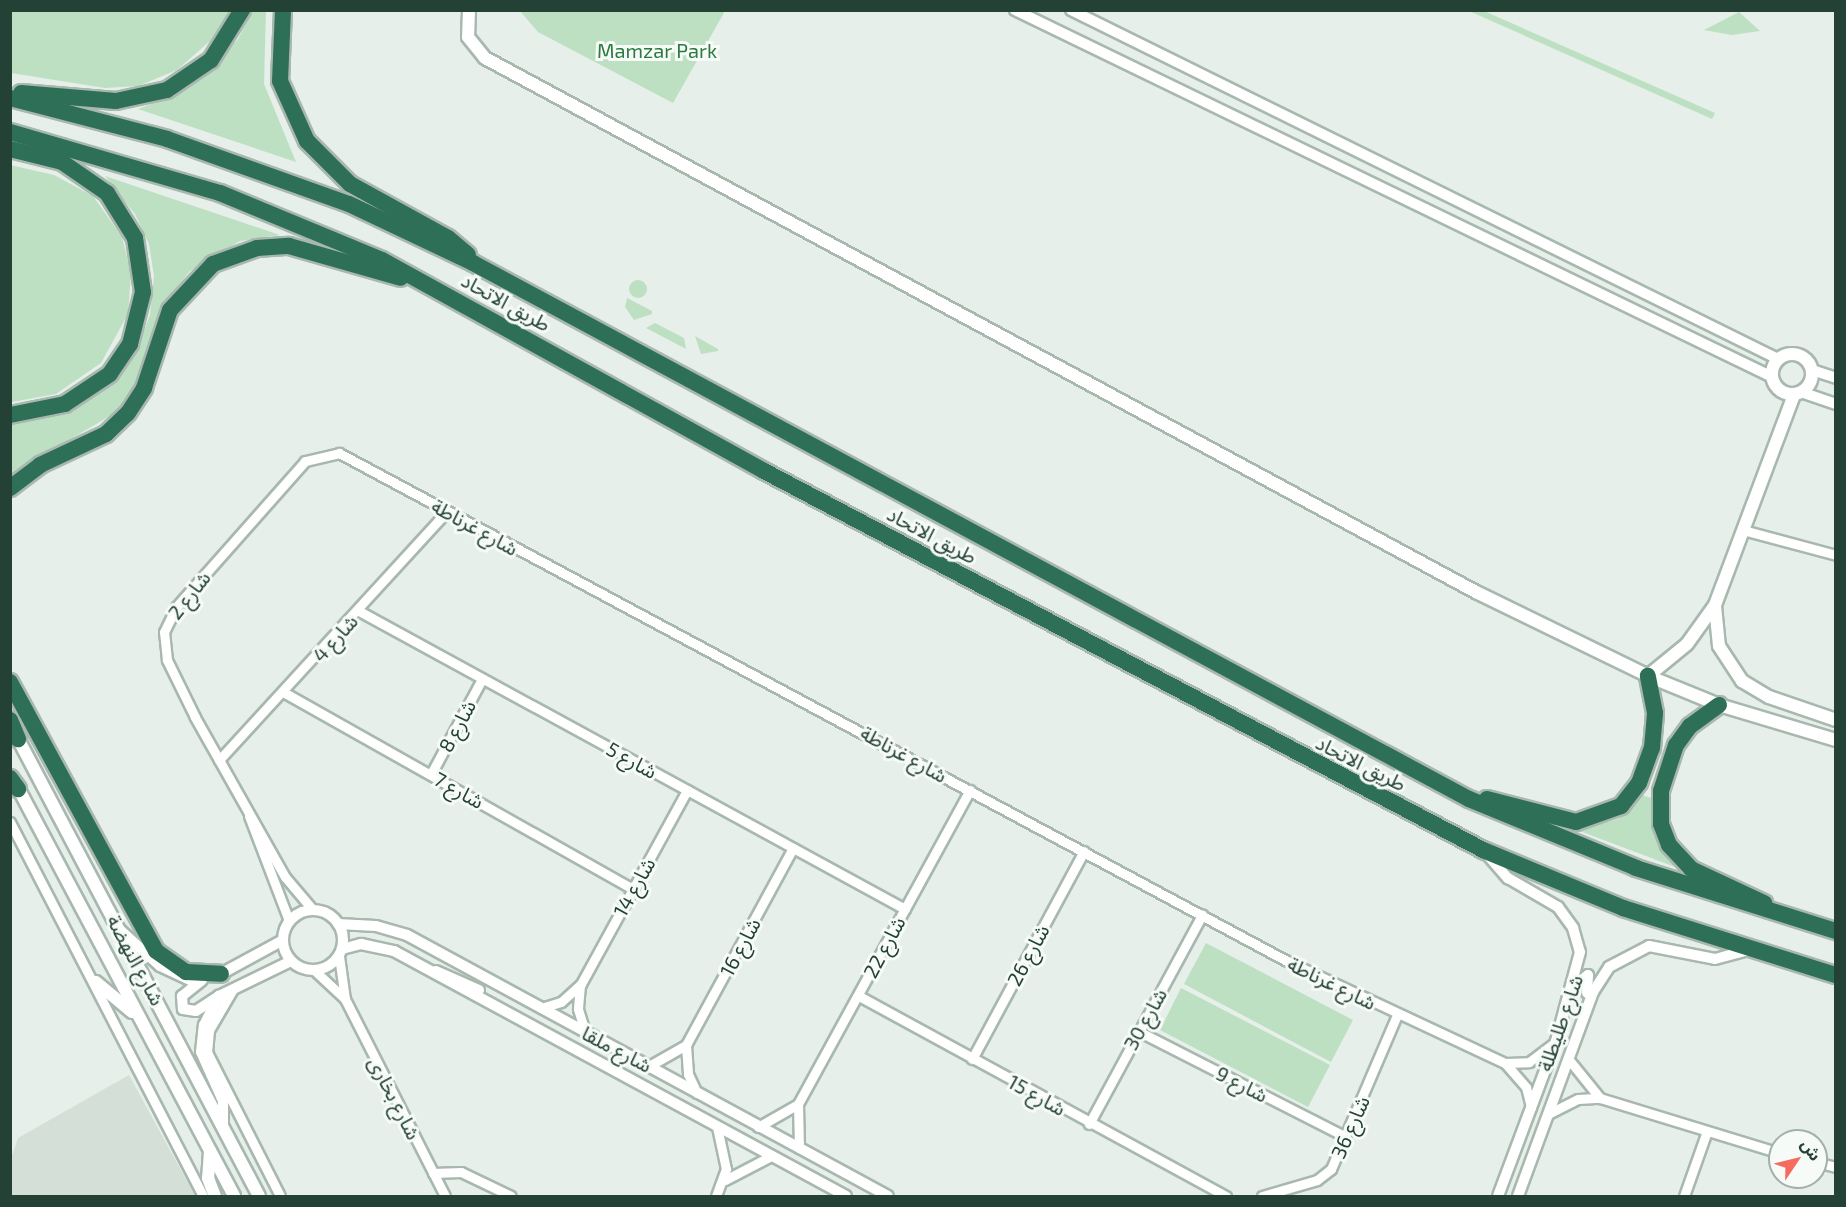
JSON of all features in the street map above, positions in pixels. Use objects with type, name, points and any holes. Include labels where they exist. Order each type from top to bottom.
[{"type":"highway","points":[[10,93],[116,101],[159,93],[211,60],[242,10]]},
{"type":"highway","points":[[283,10],[280,81],[307,141],[350,184],[448,238],[473,263]]},
{"type":"highway","name":"طريق الاتحاد","points":[[10,98],[106,121],[270,174],[473,263],[1469,799],[1636,868],[1778,915],[1836,931]]},
{"type":"highway","name":"طريق الاتحاد","points":[[10,132],[220,193],[382,260],[443,291],[764,471],[1483,850],[1597,898],[1748,951],[1836,975]]},
{"type":"highway","points":[[10,149],[62,162],[107,193],[135,238],[143,292],[130,344],[110,374],[65,404],[10,415]]},
{"type":"highway","points":[[10,488],[40,465],[106,434],[128,413],[144,388],[170,310],[189,284],[227,257],[257,248],[304,249],[443,291]]},
{"type":"highway","points":[[1469,799],[1513,804],[1575,822],[1613,812],[1634,792],[1652,748],[1655,713],[1648,676]]},
{"type":"highway","points":[[10,682],[156,951],[186,972],[221,974]]},
{"type":"highway","points":[[1719,705],[1690,726],[1676,745],[1661,791],[1661,824],[1669,845],[1691,869],[1753,897],[1778,915]]},
{"type":"highway","points":[[10,720],[14,732]]},
{"type":"main road","points":[[469,10],[468,37],[485,58],[1506,608],[1648,676],[1719,705],[1836,740]]},
{"type":"main road","points":[[1648,676],[1687,644],[1715,605],[1798,394],[1812,370],[1799,355],[1778,359],[1772,377],[1778,389],[1798,394]]},
{"type":"main road","points":[[1715,605],[1719,646],[1742,681],[1769,698],[1836,720]]},
{"type":"main road","name":"شارع النهضة","points":[[14,732],[259,1197]]},
{"type":"main road","name":"شارع النهضة","points":[[13,780],[234,1197]]},
{"type":"main road","points":[[96,982],[137,1016]]},
{"type":"main road","points":[[210,1150],[208,1178],[215,1197]]},
{"type":"street","points":[[1015,10],[1772,377]]},
{"type":"street","points":[[1071,10],[1778,359]]},
{"type":"street","points":[[1812,370],[1836,378]]},
{"type":"street","points":[[1798,394],[1836,404]]},
{"type":"street","name":"شارع غرناطة","points":[[305,461],[327,453],[350,455],[446,512],[1202,915],[1397,1015],[1505,1063],[1526,1087],[1531,1107]]},
{"type":"street","name":"شارع 2","points":[[305,461],[176,607],[166,626],[167,660],[249,816],[293,889],[313,910]]},
{"type":"street","name":"شارع 4","points":[[219,760],[285,693],[446,512]]},
{"type":"street","points":[[1743,530],[1836,555]]},
{"type":"street","name":"شارع 5","points":[[359,611],[905,909]]},
{"type":"street","name":"شارع 8","points":[[431,774],[482,679]]},
{"type":"street","name":"شارع 7","points":[[285,693],[633,889]]},
{"type":"street","name":"شارع 14","points":[[541,1008],[561,1002],[581,984],[687,790]]},
{"type":"street","name":"شارع 22","points":[[798,1104],[970,790]]},
{"type":"street","name":"شارع 2","points":[[249,816],[290,921]]},
{"type":"street","points":[[10,822],[14,836],[96,982],[203,1197]]},
{"type":"street","name":"شارع 16","points":[[686,1045],[793,849]]},
{"type":"street","name":"شارع طليطلة","points":[[1483,850],[1508,878],[1566,917],[1580,952],[1572,990],[1556,1041],[1500,1195]]},
{"type":"street","name":"شارع 26","points":[[972,1059],[1084,851]]},
{"type":"street","points":[[313,910],[338,924],[340,953],[314,970],[291,961],[234,987],[196,1011],[183,1010],[182,996],[202,980],[221,974],[283,940],[290,921],[313,910]]},
{"type":"street","name":"شارع 30","points":[[1089,1124],[1202,915]]},
{"type":"street","name":"شارع ملقا","points":[[338,924],[397,931],[888,1197]]},
{"type":"street","points":[[119,928],[170,973],[202,980]]},
{"type":"street","points":[[283,940],[291,961]]},
{"type":"street","name":"شارع طليطلة","points":[[1518,1197],[1570,1061],[1588,1005],[1609,967],[1641,948],[1670,946],[1715,959],[1748,951]]},
{"type":"street","name":"شارع ملقا","points":[[340,953],[384,947],[846,1197]]},
{"type":"street","name":"شارع بخارى","points":[[340,953],[345,999]]},
{"type":"street","name":"شارع بخارى","points":[[314,970],[345,999],[445,1197]]},
{"type":"street","points":[[430,971],[450,974],[510,1008],[519,997]]},
{"type":"street","points":[[1572,990],[1588,975],[1588,1005]]},
{"type":"street","name":"شارع 14","points":[[581,984],[578,1009],[585,1032]]},
{"type":"street","points":[[234,987],[209,1030],[207,1052],[280,1197]]},
{"type":"street","points":[[219,996],[204,1025],[201,1052],[223,1101],[224,1127]]},
{"type":"street","name":"شارع 15","points":[[859,996],[1226,1197]]},
{"type":"street","name":"شارع 36","points":[[1262,1197],[1317,1180],[1331,1168],[1397,1015]]},
{"type":"street","name":"شارع 9","points":[[1138,1031],[1346,1137]]},
{"type":"street","points":[[1505,1063],[1539,1057],[1556,1041]]},
{"type":"street","points":[[649,1066],[686,1045],[688,1074],[697,1093]]},
{"type":"street","points":[[1570,1061],[1600,1098]]},
{"type":"street","points":[[1550,1113],[1578,1099],[1600,1098],[1706,1134],[1768,1150]]},
{"type":"street","points":[[759,1127],[798,1104],[799,1148]]},
{"type":"street","points":[[716,1197],[725,1180],[725,1148],[717,1127]]},
{"type":"street","points":[[1684,1197],[1706,1134]]},
{"type":"street","points":[[725,1180],[771,1156]]},
{"type":"street","points":[[433,1173],[461,1172],[511,1197]]},
{"type":"shaded area","points":[[129,1075],[195,1196],[11,1196],[11,1159],[18,1138]]},
{"type":"green space","points":[[11,10],[229,11],[210,41],[177,70],[138,86],[105,88],[11,73]]},
{"type":"green space","points":[[253,11],[266,11],[264,84],[296,162],[138,109],[178,94],[207,75],[238,39]]},
{"type":"green space","name":"Mamzar Park","points":[[520,11],[725,11],[673,103],[538,32]]},
{"type":"green space","points":[[1469,11],[1484,11],[1715,113],[1712,119]]},
{"type":"green space","points":[[1739,12],[1760,31],[1732,35],[1704,30]]},
{"type":"green space","points":[[10,165],[54,175],[93,196],[122,237],[131,273],[128,314],[101,363],[56,394],[12,402]]},
{"type":"green space","points":[[105,176],[280,235],[240,241],[190,271],[164,305],[137,382],[115,413],[11,474],[11,423],[62,414],[105,389],[133,358],[150,315],[154,276],[149,244],[135,214]]},
{"type":"green space","points":[[638,280],[644,283],[647,289],[644,295],[638,298],[632,295],[629,289],[632,283]]},
{"type":"green space","points":[[627,298],[652,311],[652,314],[634,320],[625,307]]},
{"type":"green space","points":[[655,323],[684,338],[686,349],[646,328]]},
{"type":"green space","points":[[695,336],[718,349],[718,351],[701,354]]},
{"type":"green space","points":[[1642,795],[1651,798],[1655,836],[1675,867],[1577,830],[1618,819]]},
{"type":"green space","points":[[1206,943],[1353,1020],[1331,1062],[1184,984]]},
{"type":"green space","points":[[1181,988],[1330,1065],[1308,1107],[1160,1030]]}]
